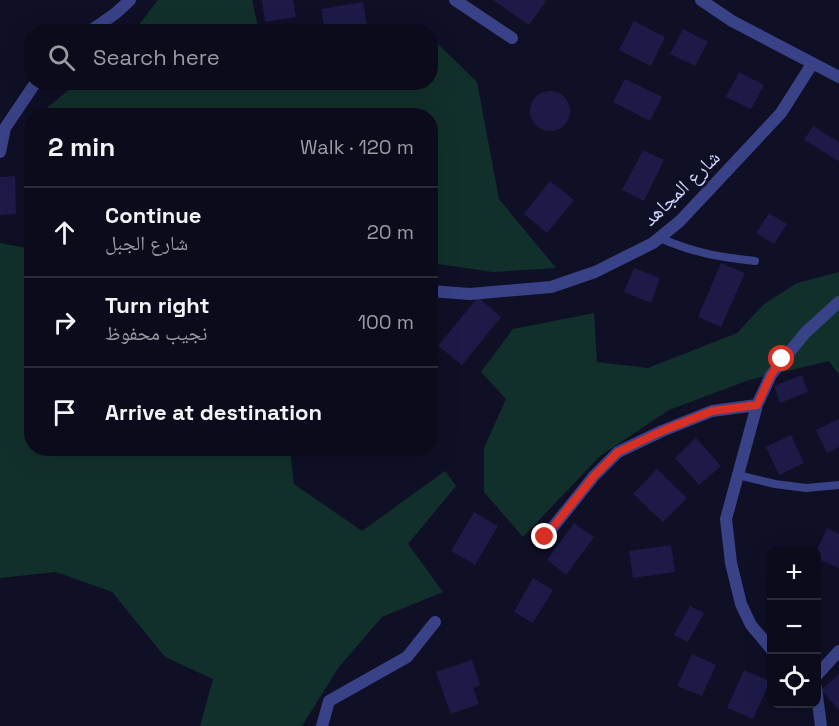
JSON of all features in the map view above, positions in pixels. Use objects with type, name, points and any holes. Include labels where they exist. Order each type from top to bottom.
[{"type":"street","points":[[100,24],[130,0]]},
{"type":"street","points":[[455,0],[512,38]]},
{"type":"street","points":[[701,0],[732,21],[839,77]]},
{"type":"street","name":"شارع المجاهد","points":[[438,292],[470,294],[550,287],[595,272],[660,238],[731,168],[781,113],[812,64]]},
{"type":"street","points":[[0,152],[5,128],[31,90]]},
{"type":"street","points":[[767,645],[751,626],[741,603],[730,563],[726,519],[757,405],[771,375],[805,333],[839,302]]},
{"type":"street","points":[[545,537],[594,476],[618,452],[712,411],[757,405]]},
{"type":"street","points":[[322,726],[329,701],[407,657],[435,622]]},
{"type":"street","points":[[821,671],[839,651]]},
{"type":"street","points":[[819,708],[821,726]]},
{"type":"lane","points":[[660,238],[682,248],[712,256],[755,261]]},
{"type":"lane","points":[[738,475],[775,484],[806,488],[839,484]]},
{"type":"green space","points":[[158,0],[252,0],[257,24],[139,24]]},
{"type":"green space","points":[[438,44],[477,82],[499,199],[556,268],[493,272],[438,264],[438,108],[47,108],[68,90],[438,90]]},
{"type":"green space","points":[[0,243],[24,248],[24,456],[291,456],[294,484],[362,531],[445,471],[456,486],[408,544],[443,592],[382,617],[339,667],[302,726],[200,726],[213,679],[165,657],[112,592],[56,572],[0,578]]},
{"type":"green space","points":[[839,272],[839,375],[829,361],[749,380],[669,410],[600,456],[523,537],[484,492],[484,448],[506,399],[481,372],[513,329],[594,313],[597,362],[648,368],[737,333],[764,304],[797,283]]},
{"type":"building","points":[[262,0],[293,0],[296,17],[265,22]]},
{"type":"building","points":[[493,0],[544,0],[546,1],[529,25]]},
{"type":"building","points":[[363,2],[367,24],[324,24],[321,9]]},
{"type":"building","points":[[634,21],[665,37],[651,66],[619,50]]},
{"type":"building","points":[[683,29],[708,42],[695,66],[670,54]]},
{"type":"building","points":[[739,72],[764,85],[751,109],[726,97]]},
{"type":"building","points":[[625,79],[662,97],[650,121],[613,102]]},
{"type":"building","points":[[550,91],[564,97],[570,111],[564,125],[550,131],[536,125],[530,111],[536,97]]},
{"type":"building","points":[[813,126],[839,142],[839,161],[804,140]]},
{"type":"building","points":[[643,150],[664,160],[644,201],[622,190]]},
{"type":"building","points":[[15,176],[16,214],[0,215],[0,177]]},
{"type":"building","points":[[550,181],[574,200],[547,233],[524,214]]},
{"type":"building","points":[[769,213],[787,224],[774,244],[756,233]]},
{"type":"building","points":[[721,263],[745,273],[721,327],[698,317]]},
{"type":"building","points":[[634,268],[660,278],[651,303],[624,292]]},
{"type":"building","points":[[478,297],[501,317],[462,365],[438,346]]},
{"type":"building","points":[[802,375],[808,392],[780,403],[774,386]]},
{"type":"building","points":[[839,419],[839,447],[827,453],[816,430]]},
{"type":"building","points":[[791,435],[804,463],[779,475],[766,447]]},
{"type":"building","points":[[696,438],[721,466],[699,485],[675,458]]},
{"type":"building","points":[[657,469],[687,498],[663,522],[633,494]]},
{"type":"building","points":[[474,512],[498,526],[475,565],[451,551]]},
{"type":"building","points":[[574,523],[594,537],[566,575],[547,560]]},
{"type":"building","points":[[827,528],[839,534],[839,568],[821,560],[821,546],[819,546]]},
{"type":"building","points":[[671,545],[675,572],[633,578],[629,551]]},
{"type":"building","points":[[533,578],[553,590],[533,623],[514,612]]},
{"type":"building","points":[[690,606],[704,613],[688,642],[674,635]]},
{"type":"building","points":[[692,654],[716,665],[702,696],[677,686]]},
{"type":"building","points":[[472,660],[480,685],[473,688],[479,704],[451,714],[436,672]]},
{"type":"building","points":[[744,670],[767,680],[767,688],[753,719],[727,708]]},
{"type":"building","points":[[839,674],[839,710],[821,690]]},
{"type":"route","points":[[545,537],[594,476],[618,452],[712,411],[757,405],[771,375],[782,359]]}]
